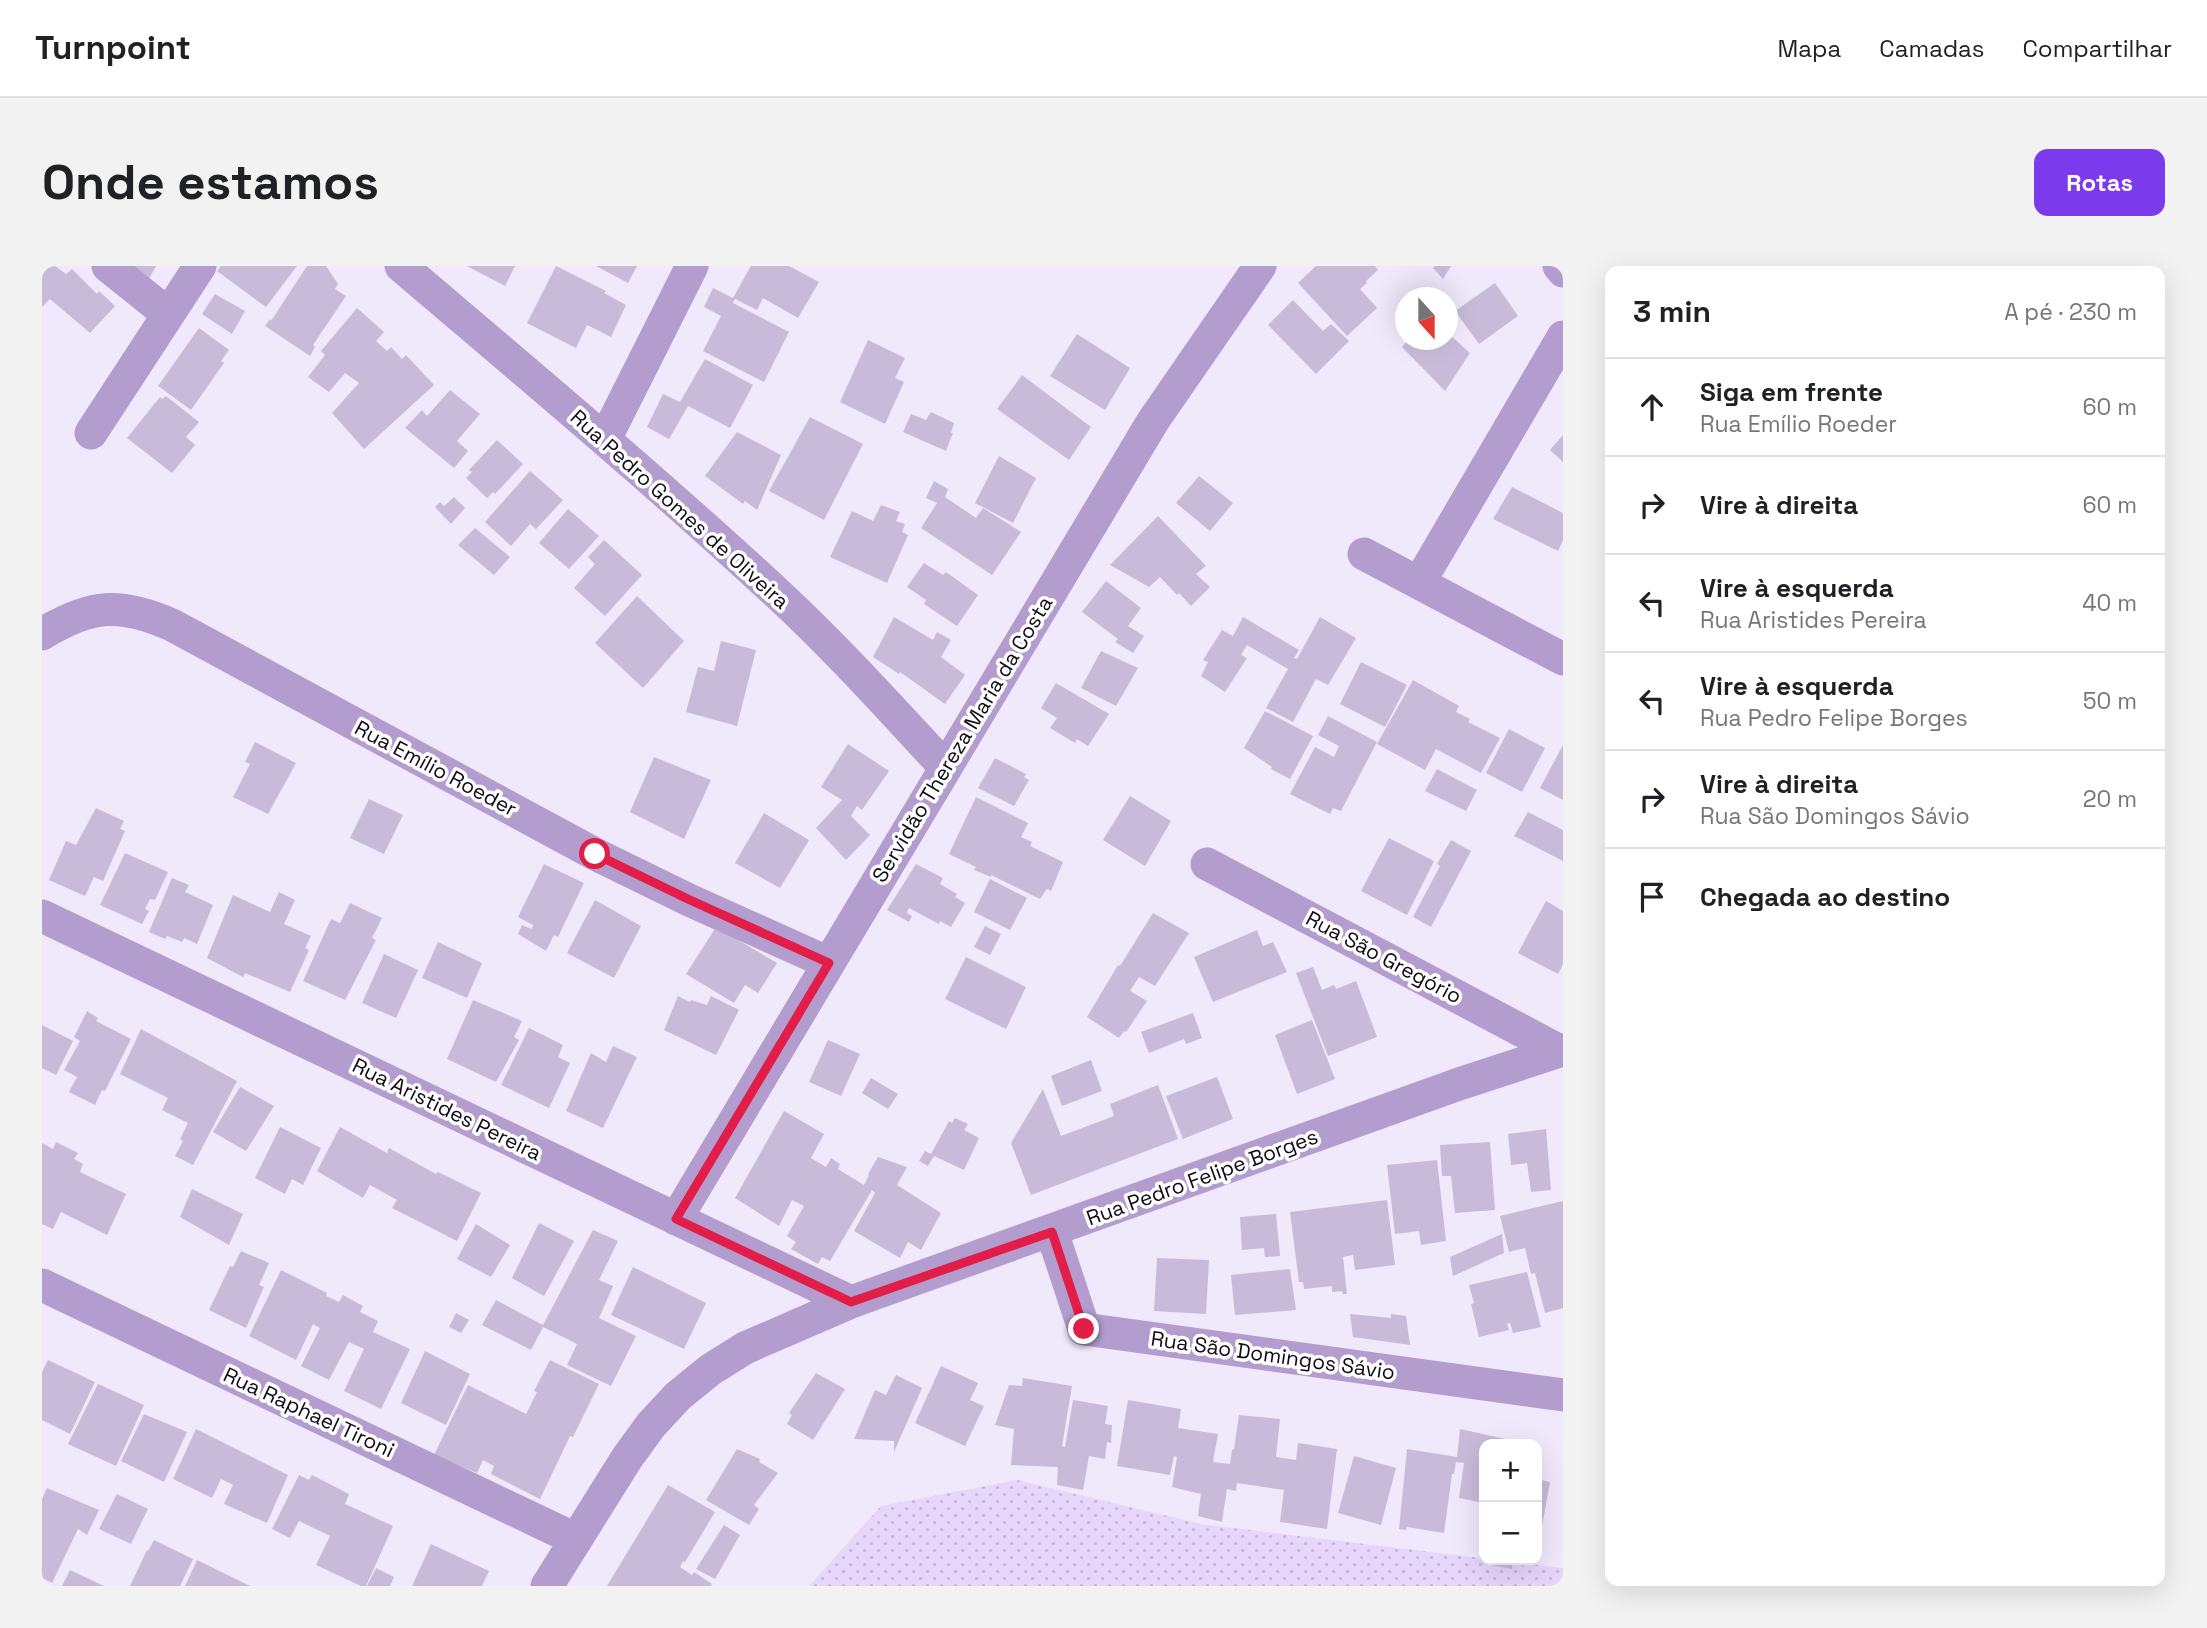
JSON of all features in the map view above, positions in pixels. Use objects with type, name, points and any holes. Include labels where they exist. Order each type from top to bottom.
[{"type":"street","points":[[108,266],[168,314]]},
{"type":"street","points":[[91,433],[200,266]]},
{"type":"street","name":"Rua Pedro Gomes de Oliveira","points":[[401,266],[604,439],[781,597],[840,655],[945,767]]},
{"type":"street","points":[[604,439],[692,266]]},
{"type":"street","name":"Servidão Thereza Maria da Costa","points":[[676,1219],[1153,421],[1260,266]]},
{"type":"street","points":[[1559,266],[1563,271]]},
{"type":"street","points":[[1419,583],[1563,337]]},
{"type":"street","points":[[1364,554],[1563,659]]},
{"type":"street","name":"Rua Emílio Roeder","points":[[42,634],[90,611],[118,608],[146,613],[595,854],[829,963]]},
{"type":"street","name":"Rua São Gregório","points":[[1207,864],[1562,1050]]},
{"type":"street","name":"Rua Aristides Pereira","points":[[42,916],[851,1302]]},
{"type":"street","name":"Rua Pedro Felipe Borges","points":[[547,1586],[627,1458],[651,1425],[678,1396],[710,1370],[745,1348],[851,1302],[1562,1050]]},
{"type":"street","name":"Rua São Domingos Sávio","points":[[1052,1232],[1084,1329],[1563,1395]]},
{"type":"street","name":"Rua Raphael Tironi","points":[[42,1285],[575,1539]]},
{"type":"shaded area","points":[[1017,1480],[1201,1524],[1479,1558],[1479,1565],[1538,1565],[1563,1568],[1563,1586],[809,1586],[881,1506]]},
{"type":"building","points":[[42,266],[55,266],[66,274],[72,269],[97,294],[99,291],[115,306],[90,333],[50,299],[42,307]]},
{"type":"building","points":[[124,266],[156,266],[145,286]]},
{"type":"building","points":[[221,266],[297,266],[266,307],[217,271]]},
{"type":"building","points":[[307,266],[326,266],[338,284],[335,289],[346,296],[313,345],[315,347],[310,356],[265,326]]},
{"type":"building","points":[[467,266],[515,266],[505,286]]},
{"type":"building","points":[[556,266],[606,291],[604,293],[626,305],[611,337],[587,325],[576,348],[527,323]]},
{"type":"building","points":[[596,266],[637,266],[628,283]]},
{"type":"building","points":[[751,266],[789,266],[819,282],[798,318],[763,298],[757,310],[733,298]]},
{"type":"building","points":[[1316,266],[1375,266],[1378,270],[1360,289],[1377,308],[1347,336],[1298,283]]},
{"type":"building","points":[[1451,266],[1443,279],[1433,268]]},
{"type":"building","points":[[1495,283],[1518,316],[1479,344],[1458,315],[1458,309]]},
{"type":"building","points":[[713,288],[735,299],[733,303],[789,332],[764,382],[703,351],[721,316],[704,307]]},
{"type":"building","points":[[215,294],[245,311],[232,334],[202,314]]},
{"type":"building","points":[[1293,300],[1323,331],[1331,324],[1349,341],[1316,374],[1268,325]]},
{"type":"building","points":[[357,308],[384,332],[376,341],[387,351],[391,347],[402,359],[406,355],[434,385],[364,449],[332,413],[359,383],[345,373],[329,392],[308,377],[325,355],[321,351]]},
{"type":"building","points":[[199,328],[229,350],[221,361],[224,363],[191,410],[158,386]]},
{"type":"building","points":[[1077,334],[1130,368],[1105,410],[1050,376]]},
{"type":"building","points":[[868,340],[905,358],[895,378],[904,382],[885,424],[840,402]]},
{"type":"building","points":[[1458,342],[1470,353],[1445,391],[1405,350],[1458,350]]},
{"type":"building","points":[[705,359],[753,385],[730,428],[688,406],[669,439],[647,427],[663,394],[680,402]]},
{"type":"building","points":[[1022,375],[1091,427],[1069,460],[997,409]]},
{"type":"building","points":[[450,390],[480,414],[457,441],[468,451],[454,468],[405,428],[422,410],[427,416]]},
{"type":"building","points":[[166,396],[199,422],[186,437],[195,445],[172,473],[127,438],[160,397],[162,399]]},
{"type":"building","points":[[931,412],[954,423],[946,451],[903,432],[911,414],[926,420]]},
{"type":"building","points":[[810,417],[863,444],[824,520],[769,491]]},
{"type":"building","points":[[737,432],[781,455],[757,510],[745,501],[743,504],[705,476]]},
{"type":"building","points":[[1563,435],[1563,462],[1550,450]]},
{"type":"building","points":[[497,440],[523,464],[495,494],[493,492],[487,498],[466,478],[472,472],[469,470]]},
{"type":"building","points":[[999,456],[1036,478],[1013,523],[975,503]]},
{"type":"building","points":[[530,471],[563,500],[536,529],[530,524],[511,546],[485,522]]},
{"type":"building","points":[[1199,476],[1233,503],[1210,531],[1176,503]]},
{"type":"building","points":[[934,481],[948,489],[945,497],[976,518],[983,508],[1021,532],[992,575],[921,528],[937,503],[926,498]]},
{"type":"building","points":[[1512,487],[1563,513],[1563,540],[1558,551],[1493,519]]},
{"type":"building","points":[[454,497],[465,508],[451,524],[435,507],[440,502],[444,506]]},
{"type":"building","points":[[881,505],[900,512],[896,521],[905,524],[902,532],[908,535],[887,583],[830,557],[852,511],[873,521]]},
{"type":"building","points":[[568,509],[599,536],[569,569],[539,543]]},
{"type":"building","points":[[1158,516],[1206,566],[1196,574],[1210,587],[1191,606],[1160,577],[1149,587],[1110,565]]},
{"type":"building","points":[[475,528],[510,557],[494,575],[458,545]]},
{"type":"building","points":[[604,540],[642,575],[605,616],[574,588],[595,564],[588,557]]},
{"type":"building","points":[[924,563],[943,575],[946,572],[978,595],[957,626],[924,604],[926,600],[907,587]]},
{"type":"building","points":[[1106,581],[1141,608],[1128,626],[1144,636],[1133,653],[1115,642],[1118,639],[1082,612]]},
{"type":"building","points":[[637,596],[684,641],[643,688],[595,643]]},
{"type":"building","points":[[894,617],[933,640],[937,632],[951,640],[941,657],[965,675],[945,704],[900,672],[899,674],[873,657]]},
{"type":"building","points":[[1243,617],[1299,650],[1294,658],[1297,659],[1320,617],[1356,638],[1328,685],[1316,679],[1293,722],[1266,708],[1288,669],[1247,645],[1241,655],[1247,658],[1225,692],[1201,676],[1208,662],[1203,660],[1222,630],[1233,636]]},
{"type":"building","points":[[721,641],[756,650],[737,726],[686,712],[698,667],[714,671]]},
{"type":"building","points":[[1101,651],[1138,668],[1116,706],[1081,688]]},
{"type":"building","points":[[1361,662],[1407,685],[1385,727],[1340,704]]},
{"type":"building","points":[[1413,680],[1459,706],[1456,712],[1470,719],[1468,722],[1500,738],[1481,773],[1436,749],[1425,770],[1377,744]]},
{"type":"building","points":[[1056,683],[1109,714],[1088,746],[1077,739],[1075,743],[1050,728],[1057,718],[1041,708]]},
{"type":"building","points":[[1265,711],[1313,736],[1290,779],[1271,769],[1272,767],[1244,748]]},
{"type":"building","points":[[1328,716],[1377,742],[1341,811],[1333,808],[1330,814],[1290,794],[1315,747],[1334,757],[1339,746],[1318,735]]},
{"type":"building","points":[[1509,729],[1545,748],[1522,792],[1486,773]]},
{"type":"building","points":[[255,742],[296,763],[268,814],[233,797],[250,764],[245,762]]},
{"type":"building","points":[[848,744],[889,771],[862,810],[857,806],[851,816],[870,835],[846,860],[816,828],[842,800],[821,787]]},
{"type":"building","points":[[1563,745],[1563,800],[1540,788]]},
{"type":"building","points":[[654,757],[711,780],[684,839],[630,812]]},
{"type":"building","points":[[995,758],[1026,774],[1024,777],[1029,780],[1014,806],[978,788]]},
{"type":"building","points":[[1437,769],[1477,790],[1466,811],[1425,791]]},
{"type":"building","points":[[1130,796],[1171,821],[1145,866],[1103,840]]},
{"type":"building","points":[[976,797],[1028,823],[1021,837],[1032,842],[1030,846],[1063,862],[1051,891],[1047,889],[1040,899],[991,875],[974,870],[976,867],[949,854]]},
{"type":"building","points":[[369,799],[403,815],[384,854],[350,838]]},
{"type":"building","points":[[96,808],[124,821],[120,829],[125,831],[103,881],[94,877],[85,896],[49,880],[66,841],[76,845]]},
{"type":"building","points":[[1528,812],[1563,830],[1563,861],[1514,836]]},
{"type":"building","points":[[764,813],[809,840],[780,888],[735,863]]},
{"type":"building","points":[[1389,838],[1434,861],[1407,915],[1361,891]]},
{"type":"building","points":[[1451,840],[1471,851],[1431,927],[1413,917]]},
{"type":"building","points":[[125,853],[168,872],[155,900],[150,899],[145,909],[149,911],[142,924],[100,905]]},
{"type":"building","points":[[544,864],[584,883],[558,937],[554,935],[546,951],[518,934],[522,925],[532,929],[533,925],[518,917]]},
{"type":"building","points":[[916,864],[943,878],[940,884],[957,894],[955,897],[965,903],[951,927],[940,921],[939,924],[909,908],[907,913],[912,916],[909,922],[887,910]]},
{"type":"building","points":[[172,878],[189,885],[185,892],[213,905],[197,944],[184,938],[182,942],[167,936],[165,939],[149,932]]},
{"type":"building","points":[[990,879],[1027,898],[1010,930],[974,912]]},
{"type":"building","points":[[279,892],[295,900],[284,924],[311,936],[305,948],[309,950],[290,992],[245,973],[243,977],[207,958],[233,895],[270,912]]},
{"type":"building","points":[[595,900],[641,926],[614,978],[567,953]]},
{"type":"building","points":[[1546,901],[1563,911],[1563,964],[1558,974],[1518,953]]},
{"type":"building","points":[[350,903],[382,918],[372,938],[376,940],[345,1000],[303,981],[331,919],[340,923]]},
{"type":"building","points":[[1153,913],[1189,933],[1155,986],[1139,977],[1130,991],[1147,1001],[1119,1038],[1087,1017]]},
{"type":"building","points":[[985,926],[1001,934],[990,955],[974,947]]},
{"type":"building","points":[[716,927],[777,963],[758,993],[745,985],[734,1003],[686,974]]},
{"type":"building","points":[[1257,930],[1263,946],[1273,942],[1287,972],[1213,1002],[1194,957]]},
{"type":"building","points":[[438,942],[482,963],[467,998],[422,978]]},
{"type":"building","points":[[384,954],[418,970],[396,1018],[362,1003]]},
{"type":"building","points":[[966,957],[1026,987],[1006,1029],[945,999]]},
{"type":"building","points":[[1313,967],[1322,990],[1334,985],[1336,989],[1356,981],[1377,1037],[1328,1056],[1296,973]]},
{"type":"building","points":[[678,996],[690,1002],[691,1000],[707,1005],[711,996],[739,1010],[716,1055],[664,1030]]},
{"type":"building","points":[[473,1000],[522,1021],[514,1037],[519,1040],[496,1082],[447,1059]]},
{"type":"building","points":[[87,1011],[98,1018],[96,1021],[131,1039],[95,1105],[69,1092],[77,1077],[64,1070],[80,1041],[74,1037]]},
{"type":"building","points":[[1193,1013],[1202,1038],[1186,1044],[1184,1039],[1149,1053],[1141,1032]]},
{"type":"building","points":[[1312,1020],[1335,1079],[1297,1094],[1275,1035]]},
{"type":"building","points":[[42,1025],[73,1041],[56,1075],[42,1068]]},
{"type":"building","points":[[529,1028],[563,1045],[558,1057],[570,1063],[549,1108],[501,1085]]},
{"type":"building","points":[[141,1029],[237,1081],[193,1165],[175,1156],[188,1123],[162,1110],[168,1098],[120,1074]]},
{"type":"building","points":[[828,1040],[860,1054],[841,1096],[809,1082]]},
{"type":"building","points":[[613,1046],[637,1057],[603,1128],[566,1111],[591,1053],[606,1062]]},
{"type":"building","points":[[1091,1060],[1102,1091],[1062,1106],[1051,1076]]},
{"type":"building","points":[[1217,1077],[1233,1119],[1183,1139],[1166,1096]]},
{"type":"building","points":[[871,1078],[898,1094],[888,1109],[862,1093]]},
{"type":"building","points":[[1158,1085],[1178,1139],[1031,1195],[1011,1143],[1043,1089],[1061,1136],[1114,1116],[1110,1104]]},
{"type":"building","points":[[240,1087],[274,1106],[246,1151],[213,1132]]},
{"type":"building","points":[[784,1111],[824,1134],[811,1158],[826,1167],[831,1158],[840,1164],[838,1169],[864,1185],[878,1157],[907,1167],[897,1185],[941,1213],[921,1250],[908,1242],[900,1258],[854,1231],[875,1193],[872,1190],[830,1261],[822,1257],[818,1264],[791,1249],[796,1242],[787,1236],[804,1206],[792,1200],[779,1226],[735,1198]]},
{"type":"building","points":[[955,1118],[968,1124],[964,1130],[979,1138],[964,1170],[934,1156],[928,1166],[919,1161],[925,1151],[931,1154],[949,1121],[952,1123]]},
{"type":"building","points":[[280,1127],[321,1148],[303,1185],[292,1179],[285,1194],[255,1178]]},
{"type":"building","points":[[340,1127],[387,1153],[389,1148],[436,1174],[438,1172],[481,1193],[457,1241],[392,1208],[397,1200],[370,1185],[363,1198],[317,1171]]},
{"type":"building","points":[[1546,1129],[1551,1190],[1531,1192],[1527,1163],[1511,1165],[1508,1134]]},
{"type":"building","points":[[56,1142],[78,1153],[74,1159],[83,1164],[80,1172],[126,1194],[107,1235],[61,1212],[53,1229],[42,1224],[42,1143],[53,1149]]},
{"type":"building","points":[[1490,1142],[1495,1210],[1455,1213],[1451,1176],[1442,1176],[1440,1145]]},
{"type":"building","points":[[1437,1160],[1446,1241],[1421,1245],[1419,1231],[1395,1234],[1387,1165]]},
{"type":"building","points":[[192,1189],[243,1214],[229,1245],[180,1217]]},
{"type":"building","points":[[1387,1200],[1395,1265],[1355,1270],[1353,1255],[1343,1257],[1347,1294],[1342,1291],[1332,1292],[1332,1286],[1304,1289],[1303,1282],[1299,1282],[1290,1212]]},
{"type":"building","points":[[1563,1201],[1563,1308],[1545,1313],[1535,1273],[1531,1274],[1525,1248],[1509,1252],[1500,1216]]},
{"type":"building","points":[[1276,1214],[1280,1256],[1265,1257],[1264,1248],[1242,1250],[1240,1217]]},
{"type":"building","points":[[539,1223],[574,1241],[544,1296],[512,1278]]},
{"type":"building","points":[[476,1224],[510,1245],[491,1277],[457,1259]]},
{"type":"building","points":[[593,1230],[618,1241],[599,1280],[613,1286],[599,1318],[636,1336],[611,1386],[567,1365],[577,1344],[543,1327],[531,1350],[482,1325],[496,1300],[543,1325]]},
{"type":"building","points":[[1502,1234],[1504,1253],[1453,1276],[1450,1257]]},
{"type":"building","points":[[241,1251],[269,1263],[259,1285],[264,1287],[246,1328],[209,1310],[230,1266],[233,1267]]},
{"type":"building","points":[[1157,1258],[1209,1260],[1206,1314],[1154,1311]]},
{"type":"building","points":[[633,1267],[706,1303],[684,1349],[611,1315]]},
{"type":"building","points":[[1290,1269],[1296,1310],[1235,1315],[1231,1275]]},
{"type":"building","points":[[281,1270],[339,1302],[343,1295],[363,1306],[360,1312],[378,1321],[373,1332],[410,1349],[381,1409],[344,1391],[364,1349],[349,1342],[329,1380],[301,1366],[320,1328],[313,1324],[296,1360],[249,1336]]},
{"type":"building","points":[[1527,1272],[1541,1327],[1513,1333],[1510,1323],[1507,1324],[1509,1330],[1479,1337],[1469,1285]]},
{"type":"building","points":[[456,1313],[469,1320],[461,1333],[449,1327]]},
{"type":"building","points":[[1350,1314],[1391,1318],[1391,1314],[1406,1316],[1410,1345],[1353,1337]]},
{"type":"building","points":[[425,1351],[470,1374],[446,1425],[401,1403]]},
{"type":"building","points":[[48,1360],[95,1382],[70,1434],[42,1420],[42,1372]]},
{"type":"building","points":[[550,1360],[599,1384],[540,1499],[491,1474],[494,1466],[483,1460],[477,1473],[434,1455],[468,1385],[526,1414]]},
{"type":"building","points":[[941,1366],[978,1383],[970,1400],[984,1406],[965,1446],[915,1423]]},
{"type":"building","points":[[816,1373],[845,1389],[813,1440],[787,1424],[792,1415],[789,1413]]},
{"type":"building","points":[[896,1375],[922,1388],[894,1452],[894,1441],[854,1439],[875,1390],[886,1395]]},
{"type":"building","points":[[1023,1378],[1072,1386],[1062,1446],[1065,1447],[1073,1400],[1108,1406],[1105,1424],[1112,1425],[1111,1443],[1107,1442],[1105,1459],[1089,1456],[1083,1490],[1057,1485],[1058,1467],[1011,1465],[1014,1429],[995,1425],[1009,1385],[1022,1386]]},
{"type":"building","points":[[98,1384],[144,1405],[116,1466],[68,1444]]},
{"type":"building","points":[[1128,1400],[1181,1409],[1178,1428],[1218,1434],[1213,1462],[1230,1464],[1239,1415],[1280,1419],[1276,1457],[1296,1460],[1298,1443],[1337,1449],[1327,1529],[1280,1522],[1284,1490],[1237,1483],[1236,1491],[1227,1489],[1222,1522],[1198,1516],[1201,1494],[1172,1487],[1177,1457],[1174,1456],[1170,1475],[1117,1466]]},
{"type":"building","points":[[144,1414],[187,1432],[164,1482],[121,1461]]},
{"type":"building","points":[[196,1429],[288,1475],[267,1523],[224,1504],[233,1485],[221,1479],[212,1498],[173,1479]]},
{"type":"building","points":[[1460,1429],[1505,1439],[1479,1439],[1479,1502],[1459,1498],[1464,1463],[1456,1462],[1444,1533],[1407,1527],[1406,1530],[1399,1529],[1407,1449],[1457,1457]]},
{"type":"building","points":[[737,1449],[760,1459],[759,1462],[778,1473],[754,1505],[759,1509],[749,1525],[706,1500]]},
{"type":"building","points":[[1354,1456],[1396,1468],[1381,1525],[1338,1513]]},
{"type":"building","points":[[299,1475],[309,1480],[312,1475],[349,1494],[345,1504],[393,1526],[366,1586],[316,1565],[330,1536],[299,1521],[290,1538],[272,1529]]},
{"type":"building","points":[[1542,1480],[1550,1482],[1542,1526]]},
{"type":"building","points":[[668,1485],[715,1512],[680,1567],[692,1575],[694,1572],[712,1584],[711,1586],[607,1586]]},
{"type":"building","points":[[47,1488],[99,1510],[87,1535],[78,1529],[52,1583],[42,1578],[42,1499]]},
{"type":"building","points":[[117,1494],[148,1509],[131,1544],[99,1529]]},
{"type":"building","points":[[724,1525],[740,1535],[715,1579],[696,1569]]},
{"type":"building","points":[[154,1540],[193,1559],[180,1586],[130,1586]]},
{"type":"building","points":[[431,1544],[489,1571],[482,1586],[412,1586]]},
{"type":"building","points":[[197,1560],[246,1584],[251,1586],[185,1586]]},
{"type":"building","points":[[1492,1565],[1512,1565],[1512,1569]]},
{"type":"building","points":[[376,1568],[394,1577],[390,1586],[367,1586]]},
{"type":"building","points":[[70,1570],[104,1586],[62,1586]]},
{"type":"route","points":[[595,854],[829,963],[676,1219],[851,1302],[1052,1232],[1084,1329]]}]
